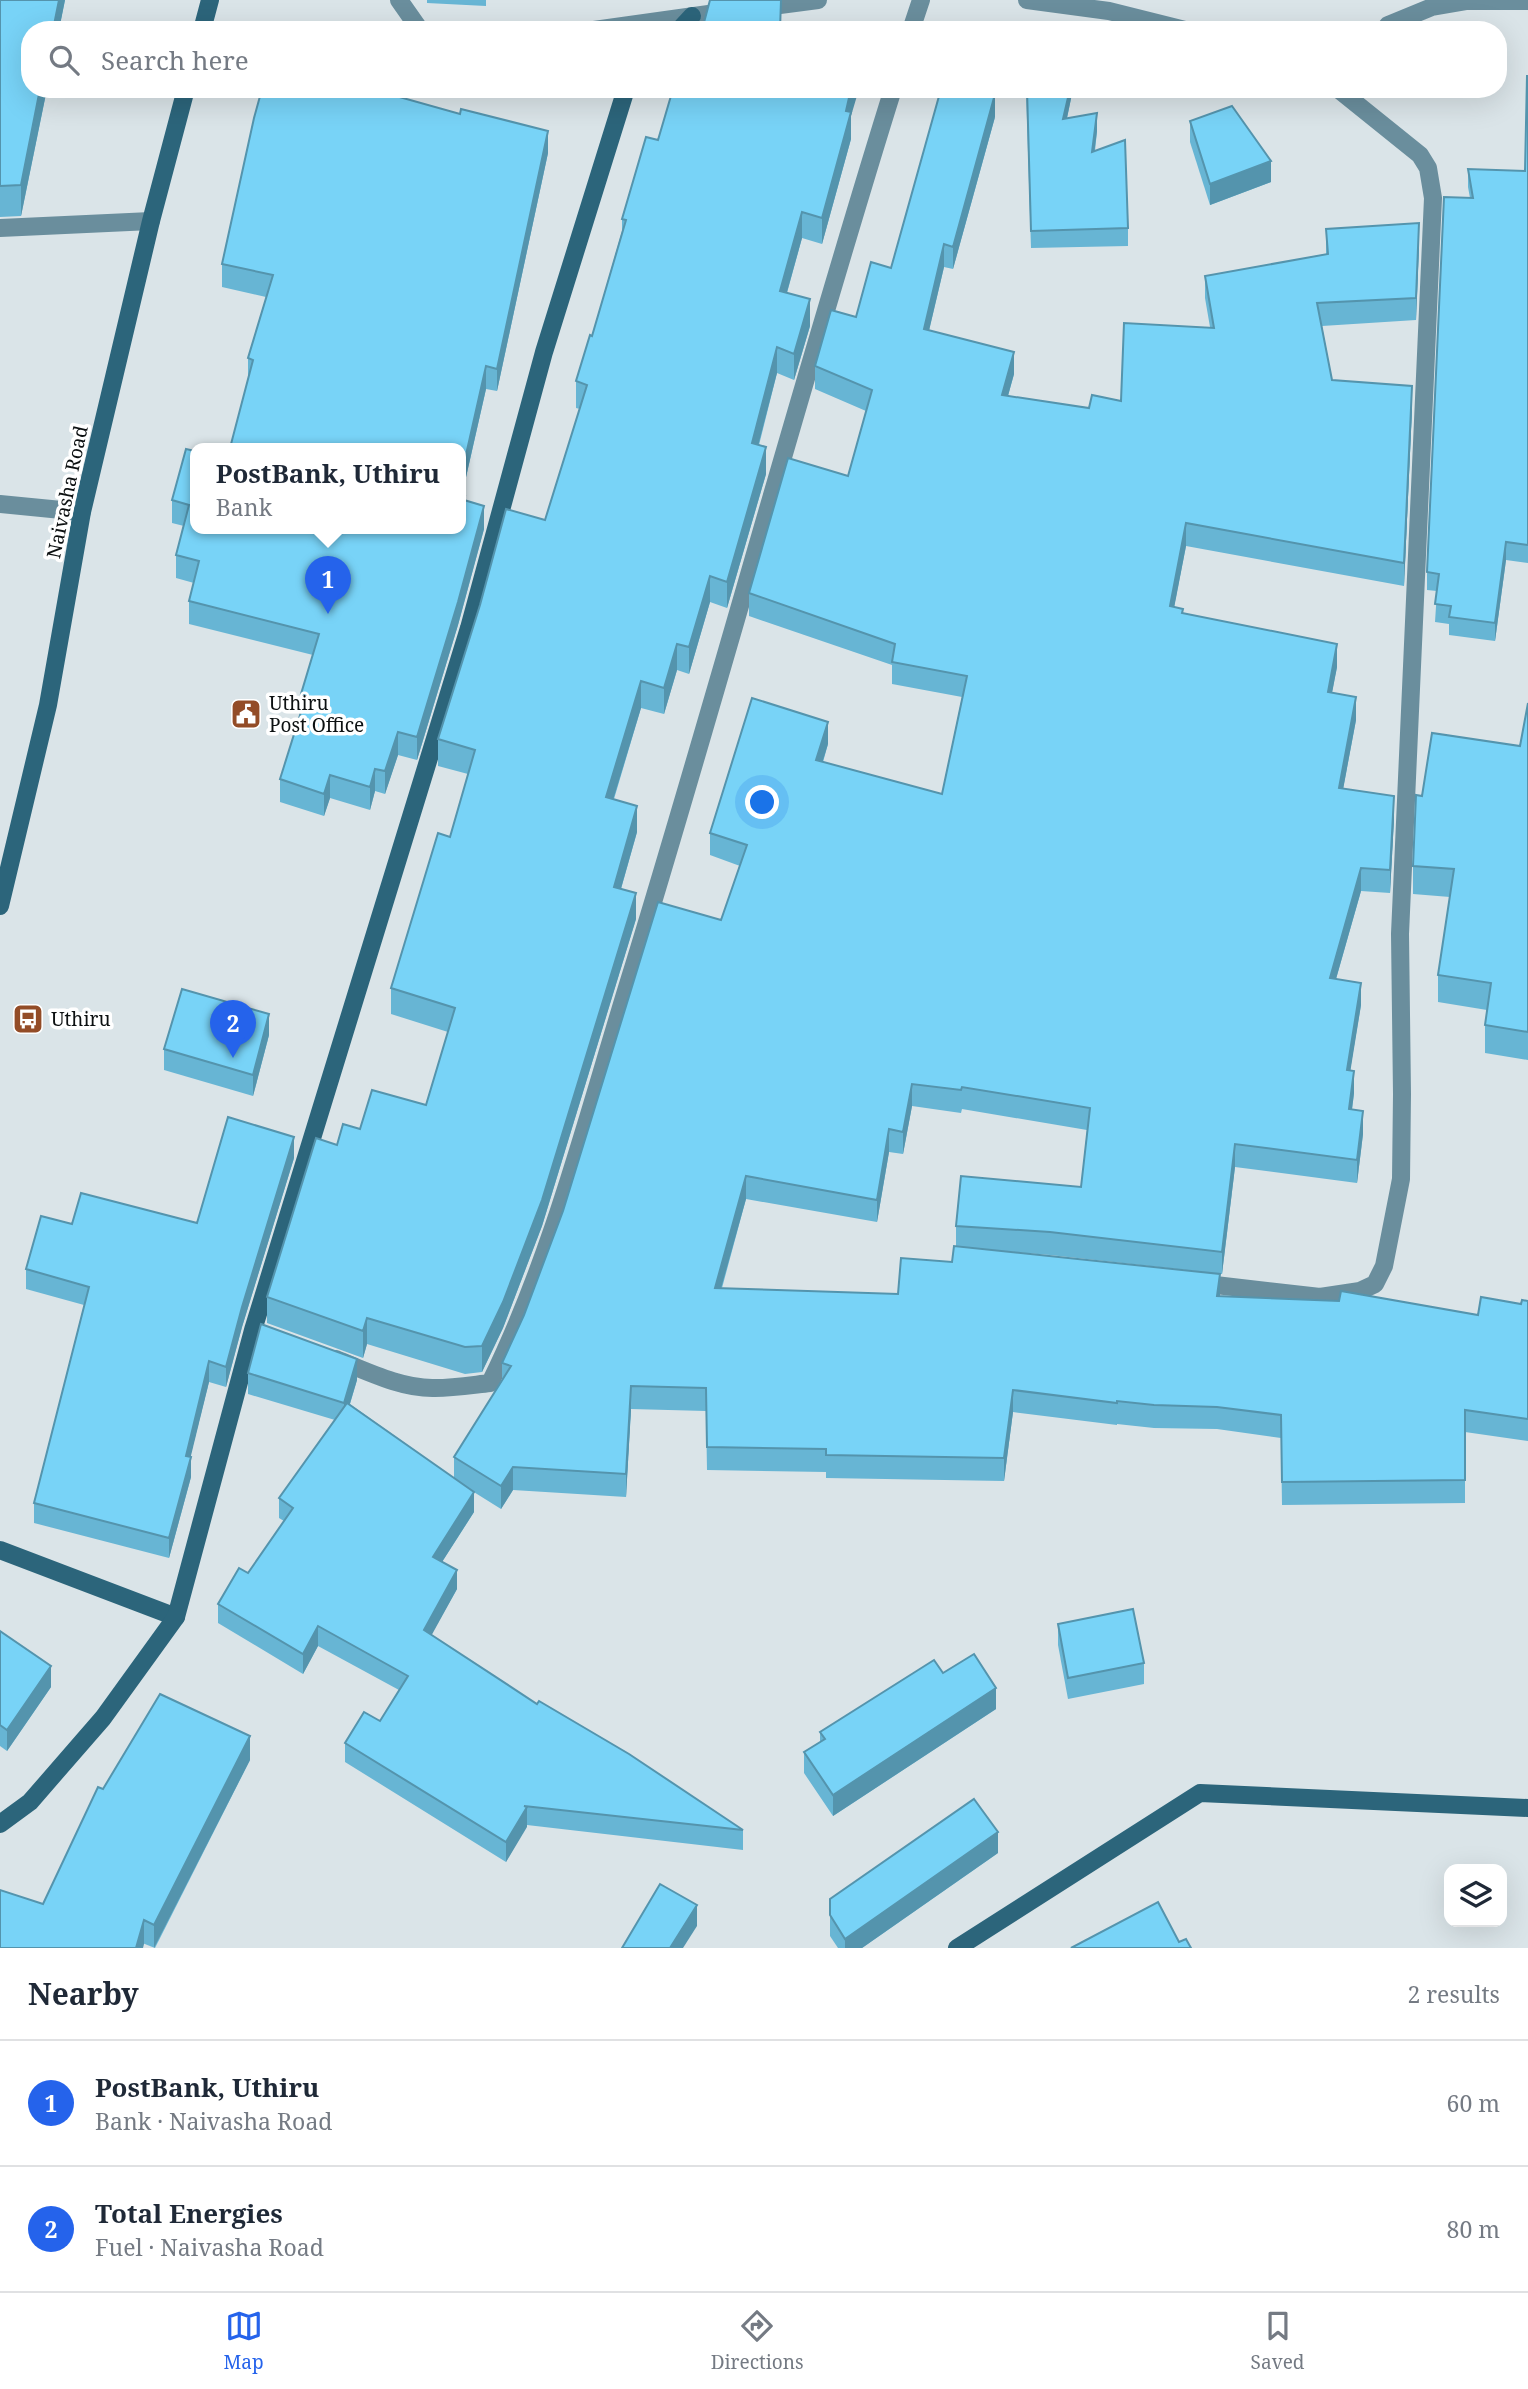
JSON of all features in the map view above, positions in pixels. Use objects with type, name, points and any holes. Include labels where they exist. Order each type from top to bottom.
[{"type":"street","points":[[204,21],[210,0]]},
{"type":"street","points":[[398,0],[413,21]]},
{"type":"street","points":[[657,21],[818,0]]},
{"type":"street","points":[[914,21],[921,0]]},
{"type":"street","points":[[1027,0],[1108,6],[1156,21]]},
{"type":"street","points":[[1398,21],[1432,7],[1467,1],[1528,1]]},
{"type":"street","points":[[687,21],[692,16]]},
{"type":"street","name":"Naivasha Road","points":[[0,906],[48,705],[82,512],[151,221],[184,98]]},
{"type":"street","points":[[0,1824],[30,1802],[103,1718],[176,1617],[469,628],[544,352],[623,98]]},
{"type":"street","points":[[324,1355],[419,1387],[490,1383],[513,1336],[537,1277],[643,935],[854,212],[890,98]]},
{"type":"street","points":[[1183,1281],[1320,1297],[1360,1291],[1375,1284],[1384,1266],[1401,1179],[1399,934],[1433,198],[1428,168],[1420,155],[1349,98]]},
{"type":"street","points":[[0,229],[151,221]]},
{"type":"street","points":[[0,504],[82,512]]},
{"type":"street","points":[[0,1550],[176,1617]]},
{"type":"street","points":[[957,1948],[1200,1793],[1528,1808]]},
{"type":"building","points":[[0,0],[59,0],[55,21],[21,21],[21,98],[38,98],[21,185],[0,186]]},
{"type":"building","points":[[710,0],[781,0],[780,21],[704,21]]},
{"type":"building","points":[[1527,76],[1528,545],[1506,542],[1495,623],[1449,617],[1451,606],[1435,604],[1439,574],[1427,572],[1444,197],[1473,198],[1468,169],[1525,171]]},
{"type":"building","points":[[260,98],[403,98],[460,114],[461,109],[548,131],[497,369],[486,366],[466,455],[466,443],[231,443],[253,360],[248,358],[273,275],[222,264]]},
{"type":"building","points":[[670,98],[849,98],[846,111],[851,112],[822,218],[802,212],[780,291],[810,299],[794,354],[777,347],[752,443],[766,447],[727,582],[710,576],[689,647],[677,644],[664,688],[641,681],[606,797],[637,806],[614,887],[636,893],[542,1200],[503,1302],[482,1346],[465,1347],[367,1318],[363,1331],[267,1297],[316,1138],[337,1145],[343,1124],[360,1129],[372,1090],[426,1105],[455,1008],[391,988],[438,833],[450,837],[475,750],[438,739],[480,605],[506,509],[545,520],[587,385],[576,381],[626,220],[622,219],[646,137],[658,140]]},
{"type":"building","points":[[938,98],[994,98],[953,247],[944,244],[924,329],[1014,352],[1002,395],[1089,408],[1092,395],[1121,401],[1124,323],[1214,328],[1205,276],[1328,254],[1326,229],[1419,223],[1416,298],[1317,303],[1332,380],[1412,386],[1404,563],[1186,523],[1170,606],[1183,609],[1182,613],[1337,644],[1328,692],[1356,697],[1339,788],[1394,796],[1390,870],[1361,868],[1330,978],[1361,983],[1347,1070],[1354,1071],[1349,1109],[1363,1111],[1357,1160],[1235,1144],[1222,1252],[1050,1232],[956,1226],[961,1176],[1081,1187],[1090,1108],[962,1087],[961,1090],[912,1084],[903,1132],[889,1129],[877,1200],[746,1176],[715,1288],[898,1294],[901,1258],[952,1262],[954,1246],[1220,1274],[1217,1296],[1339,1301],[1341,1291],[1478,1315],[1481,1297],[1521,1304],[1522,1300],[1528,1301],[1528,1419],[1465,1410],[1465,1480],[1282,1482],[1281,1415],[1217,1407],[1117,1403],[1013,1390],[1004,1458],[826,1455],[826,1449],[707,1447],[706,1388],[631,1386],[626,1474],[513,1467],[501,1486],[454,1457],[511,1366],[502,1363],[524,1315],[563,1211],[658,902],[721,920],[747,845],[710,833],[752,698],[828,722],[816,760],[942,794],[967,676],[892,662],[895,644],[749,593],[788,458],[848,476],[872,390],[815,366],[831,310],[856,317],[871,262],[891,268]]},
{"type":"building","points":[[1027,98],[1068,98],[1063,119],[1097,113],[1092,152],[1125,140],[1128,228],[1031,231]]},
{"type":"building","points":[[1232,106],[1271,161],[1210,184],[1190,121]]},
{"type":"building","points":[[186,449],[190,450],[190,534],[466,534],[466,501],[484,506],[417,737],[398,732],[385,771],[375,769],[370,787],[330,775],[324,794],[280,779],[306,696],[301,694],[319,634],[189,601],[199,561],[176,555],[189,505],[172,500]]},
{"type":"building","points":[[1528,703],[1528,1032],[1485,1025],[1491,983],[1438,975],[1454,869],[1413,866],[1416,795],[1422,796],[1432,733],[1520,746]]},
{"type":"building","points":[[182,989],[269,1014],[253,1075],[164,1049]]},
{"type":"building","points":[[228,1117],[294,1137],[226,1367],[209,1361],[186,1456],[191,1457],[169,1538],[34,1503],[89,1287],[26,1269],[41,1216],[72,1224],[81,1193],[197,1223]]},
{"type":"building","points":[[261,1324],[357,1359],[344,1403],[248,1373]]},
{"type":"building","points":[[347,1403],[474,1492],[433,1557],[457,1570],[424,1630],[537,1704],[539,1701],[629,1754],[743,1830],[524,1806],[527,1807],[506,1842],[345,1743],[364,1712],[380,1721],[408,1676],[318,1626],[303,1654],[218,1604],[239,1568],[248,1573],[293,1508],[279,1498]]},
{"type":"building","points":[[1133,1609],[1144,1663],[1068,1678],[1058,1624]]},
{"type":"building","points":[[0,1631],[51,1666],[7,1730],[0,1725]]},
{"type":"building","points":[[974,1654],[996,1688],[833,1795],[804,1752],[825,1739],[820,1732],[934,1660],[943,1673]]},
{"type":"building","points":[[160,1694],[250,1736],[154,1925],[144,1920],[136,1948],[0,1948],[0,1890],[43,1904],[98,1787],[103,1789]]},
{"type":"building","points":[[974,1799],[998,1832],[845,1939],[830,1915],[830,1899]]},
{"type":"building","points":[[660,1884],[697,1905],[670,1948],[622,1948]]},
{"type":"building","points":[[1158,1902],[1179,1942],[1186,1939],[1191,1948],[1071,1948]]},
{"type":"place","name":"PostBank, Uthiru","points":[[328,614]]},
{"type":"place","name":"Uthiru Post Office","points":[[246,714]]},
{"type":"place","name":"Uthiru","points":[[28,1019]]},
{"type":"place","name":"Total Energies","points":[[233,1058]]}]
